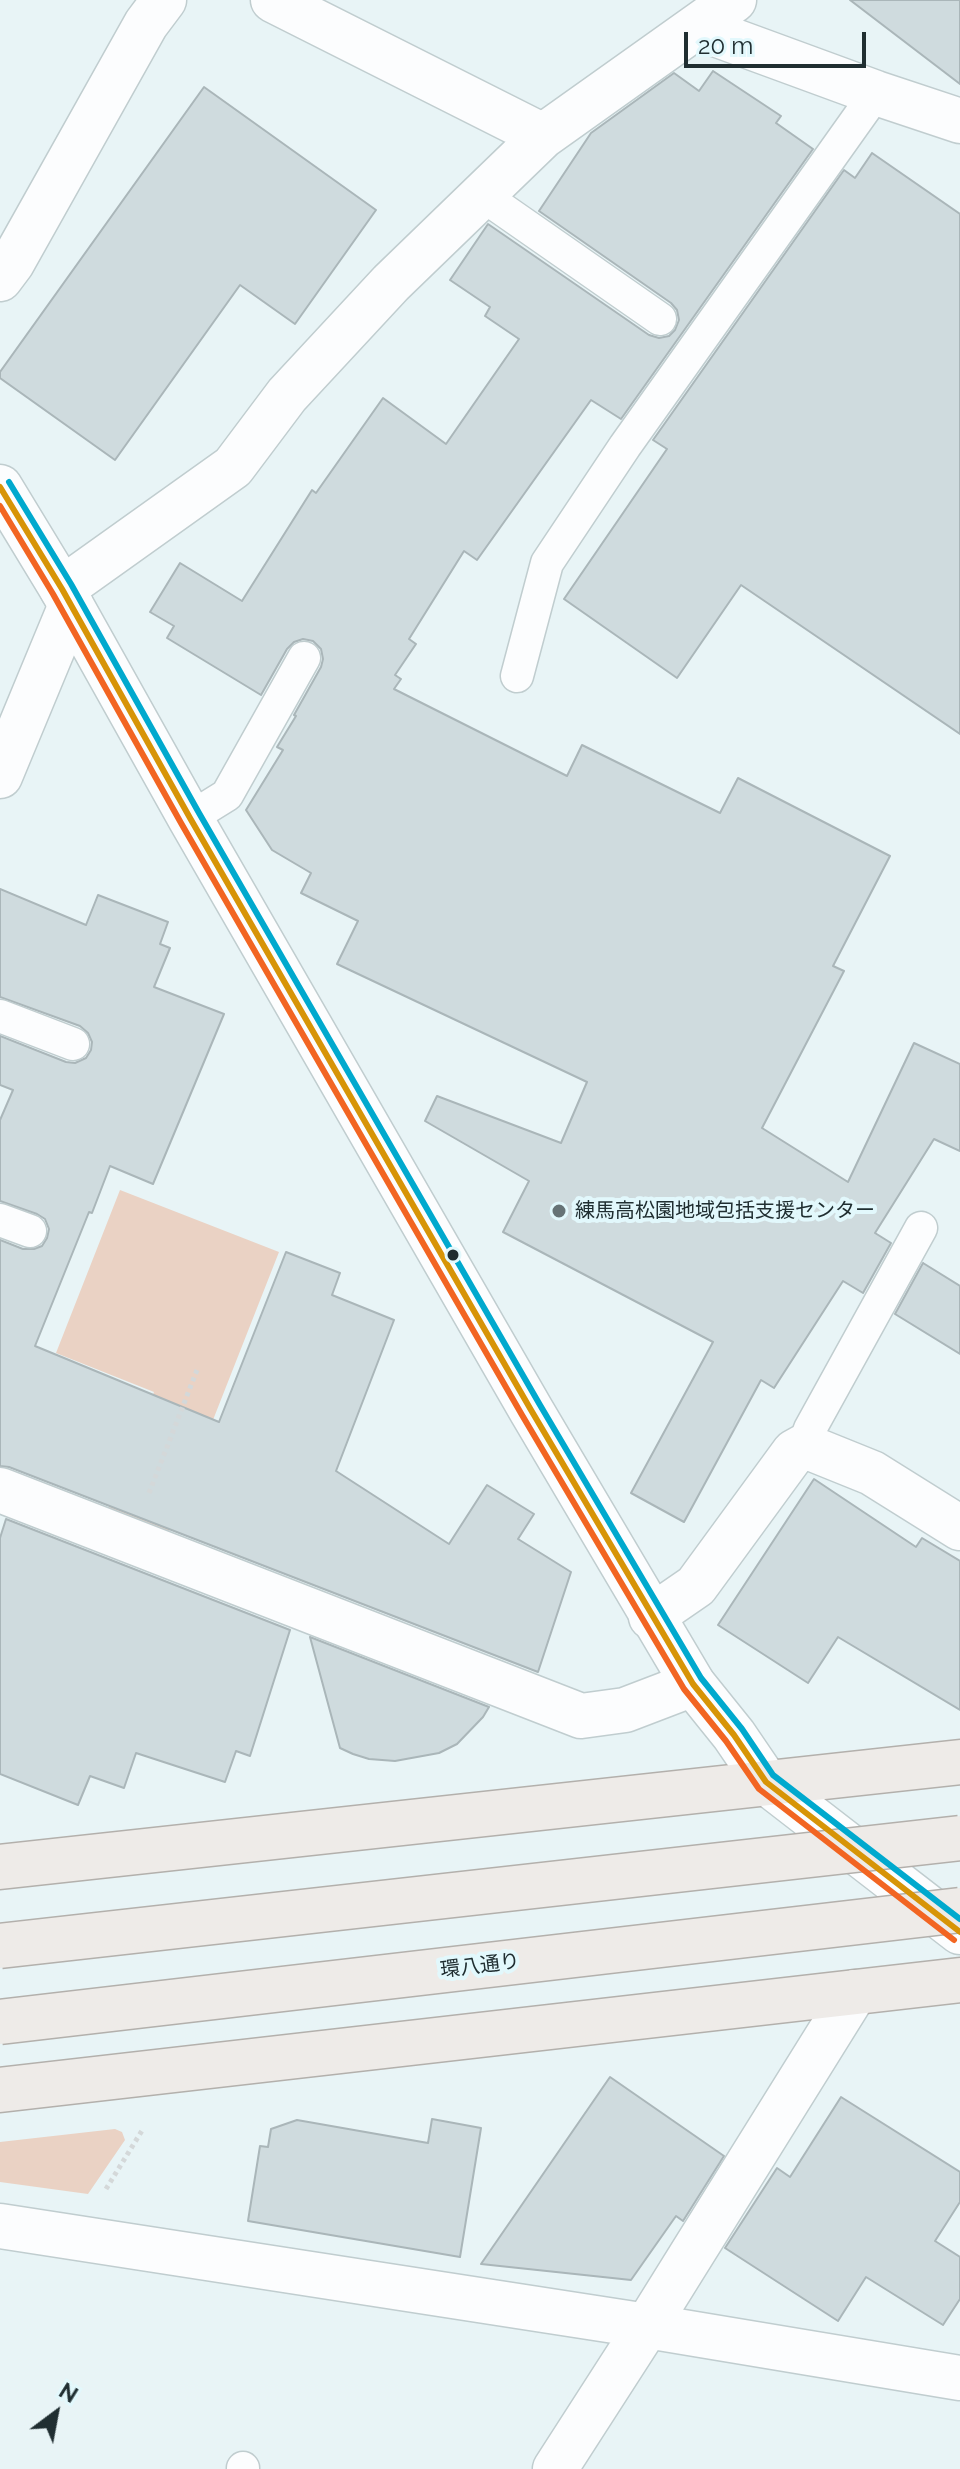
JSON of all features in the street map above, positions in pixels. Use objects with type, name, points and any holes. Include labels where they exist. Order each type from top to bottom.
[{"type":"main road","points":[[0,1867],[960,1762]]},
{"type":"main road","points":[[0,1946],[960,1838]]},
{"type":"main road","name":"環八通り","points":[[0,2022],[960,1910]]},
{"type":"main road","points":[[0,2090],[960,1980]]},
{"type":"street","points":[[0,279],[12,263],[146,24],[164,0]]},
{"type":"street","points":[[273,0],[543,136]]},
{"type":"street","points":[[0,776],[67,597],[233,467],[287,395],[391,283],[543,136],[734,0]]},
{"type":"street","points":[[696,27],[960,121]]},
{"type":"street","points":[[0,487],[67,597],[190,818],[651,1617],[693,1684],[734,1735],[766,1782],[960,1932]]},
{"type":"street","points":[[651,1617],[696,1586],[794,1452],[803,1447],[872,1473],[960,1528]]},
{"type":"street","points":[[0,1490],[581,1716],[625,1710],[693,1684]]},
{"type":"street","points":[[555,2469],[855,1992]]},
{"type":"street","points":[[0,2226],[647,2326],[960,2378]]},
{"type":"lane","points":[[517,676],[547,563],[634,433],[876,93]]},
{"type":"lane","points":[[482,195],[660,319]]},
{"type":"lane","points":[[190,818],[227,795],[304,658]]},
{"type":"lane","points":[[0,1016],[73,1044]]},
{"type":"lane","points":[[0,1220],[30,1231]]},
{"type":"lane","points":[[803,1447],[921,1228]]},
{"type":"path","points":[[130,1542],[197,1370]]},
{"type":"path","points":[[102,2195],[146,2122]]},
{"type":"shaded area","points":[[120,1190],[279,1252],[167,1537],[107,1512],[154,1392],[56,1353]]},
{"type":"shaded area","points":[[115,2129],[122,2132],[125,2140],[88,2194],[0,2182],[0,2142]]},
{"type":"building","points":[[850,0],[960,0],[960,84]]},
{"type":"building","points":[[713,71],[781,116],[776,123],[813,149],[621,419],[591,400],[477,560],[464,551],[409,639],[416,644],[395,675],[401,679],[394,689],[567,776],[582,745],[720,813],[738,778],[890,856],[833,966],[844,971],[762,1128],[848,1182],[914,1043],[960,1064],[960,1151],[934,1139],[875,1233],[891,1243],[863,1293],[843,1281],[774,1388],[761,1380],[684,1522],[631,1493],[713,1342],[503,1232],[529,1181],[425,1121],[437,1096],[561,1143],[587,1082],[337,964],[358,921],[301,893],[311,873],[272,850],[246,810],[283,750],[277,747],[321,667],[321,649],[313,641],[303,639],[294,642],[261,695],[167,638],[174,626],[150,612],[180,563],[242,601],[312,490],[316,493],[383,398],[446,444],[519,339],[485,316],[490,307],[450,280],[488,224],[649,335],[659,338],[669,336],[679,320],[677,310],[671,303],[539,211],[591,133],[674,73],[699,91]]},
{"type":"building","points":[[204,87],[376,210],[295,324],[240,285],[115,460],[0,378],[0,372]]},
{"type":"building","points":[[872,153],[960,214],[960,734],[741,585],[677,678],[564,599],[667,449],[653,440],[844,170],[855,178]]},
{"type":"building","points":[[0,889],[86,925],[98,895],[168,922],[160,944],[170,948],[154,987],[224,1014],[153,1184],[110,1166],[35,1346],[219,1422],[286,1252],[340,1273],[332,1295],[394,1320],[336,1471],[449,1544],[487,1485],[534,1514],[518,1539],[571,1572],[538,1672],[0,1466],[0,1240],[23,1249],[34,1249],[42,1246],[49,1229],[45,1219],[37,1214],[0,1201],[0,1120],[13,1090],[0,1085],[0,1036],[75,1063],[86,1058],[92,1042],[80,1026],[0,997]]},
{"type":"building","points":[[923,1263],[960,1286],[960,1354],[895,1314]]},
{"type":"building","points":[[814,1479],[916,1547],[922,1538],[960,1561],[960,1710],[838,1637],[808,1683],[718,1625]]},
{"type":"building","points":[[6,1519],[290,1630],[250,1756],[236,1751],[225,1782],[136,1753],[124,1788],[90,1776],[78,1805],[0,1774],[0,1538]]},
{"type":"building","points":[[310,1637],[489,1707],[457,1744],[439,1753],[395,1761],[353,1754],[340,1748]]},
{"type":"building","points":[[610,2077],[724,2156],[683,2221],[676,2216],[631,2280],[481,2264]]},
{"type":"building","points":[[841,2097],[960,2172],[960,2202],[935,2241],[960,2257],[960,2299],[943,2325],[866,2277],[838,2321],[725,2248],[777,2168],[790,2177]]},
{"type":"building","points":[[432,2119],[481,2128],[460,2257],[248,2221],[260,2146],[268,2147],[271,2129],[297,2120],[428,2143]]},
{"type":"transit line","points":[[9,482],[71,584],[199,813],[540,1405],[701,1678],[742,1729],[773,1775],[960,1919]]},
{"type":"transit line","points":[[0,487],[62,589],[190,818],[531,1410],[693,1684],[734,1735],[766,1782],[960,1932]]},
{"type":"transit line","points":[[0,506],[522,1415],[684,1689],[759,1789],[954,1940]]},
{"type":"place","name":"練馬高松園地域包括支援センター","points":[[559,1211]]}]
